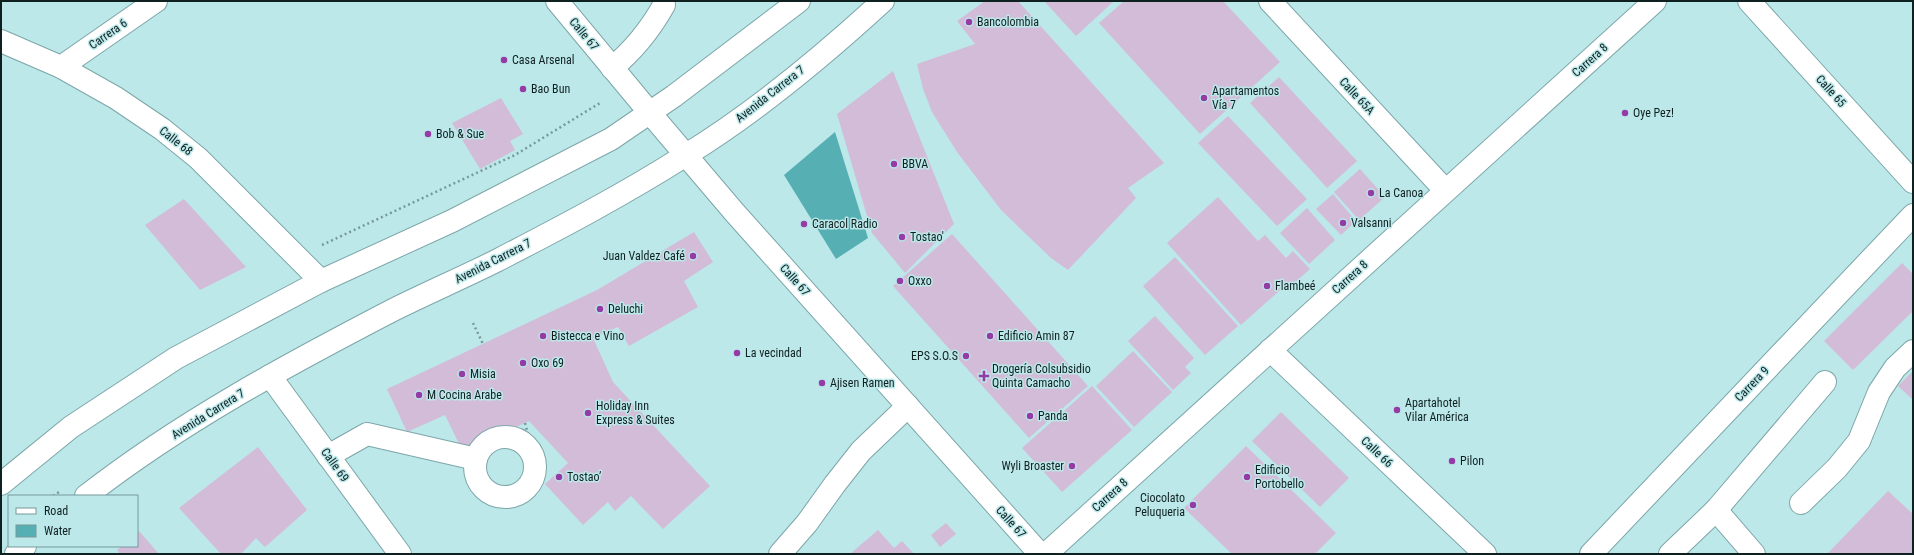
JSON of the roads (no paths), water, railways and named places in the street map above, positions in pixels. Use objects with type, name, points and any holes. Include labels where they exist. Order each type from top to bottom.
[{"type":"street","name":"Carrera 6","points":[[61,66],[156,1]]},
{"type":"street","name":"Calle 67","points":[[557,1],[735,213],[1040,554]]},
{"type":"street","points":[[1,484],[70,427],[141,380],[213,338],[321,281],[452,221],[561,166],[611,138],[650,113],[720,63],[799,1]]},
{"type":"street","name":"Avenida Carrera 7","points":[[87,495],[150,450],[207,413],[270,376],[395,309],[535,240],[630,188],[686,155],[757,106],[825,51],[883,1]]},
{"type":"street","name":"Calle 65A","points":[[1270,1],[1445,190]]},
{"type":"street","name":"Carrera 8","points":[[1046,554],[1445,190],[1655,1]]},
{"type":"street","name":"Calle 65","points":[[1749,1],[1913,182]]},
{"type":"street","points":[[612,68],[634,48],[652,26],[664,5]]},
{"type":"street","name":"Calle 68","points":[[1,41],[61,66],[116,98],[162,130],[198,158],[321,281]]},
{"type":"street","name":"Carrera 9","points":[[1591,554],[1913,214]]},
{"type":"street","name":"Calle 66","points":[[1270,350],[1485,554]]},
{"type":"street","points":[[1801,503],[1837,468],[1859,441],[1879,392],[1895,368],[1913,351]]},
{"type":"street","name":"Calle 69","points":[[270,376],[400,554]]},
{"type":"street","points":[[1670,554],[1716,510],[1825,382]]},
{"type":"street","points":[[780,554],[807,523],[861,451],[908,406]]},
{"type":"street","points":[[328,456],[367,434],[476,459]]},
{"type":"street","points":[[505,436],[515,438],[524,443],[531,450],[535,460],[536,470],[533,480],[528,488],[520,494],[510,497],[500,497],[491,494],[483,488],[477,479],[475,470],[476,459],[480,450],[487,443],[495,438],[505,436]]},
{"type":"street","points":[[1716,510],[1754,554]]},
{"type":"street","points":[[16,554],[24,547]]},
{"type":"water","points":[[835,132],[868,238],[836,259],[784,175]]},
{"type":"place","name":"Bancolombia","points":[[969,22]]},
{"type":"place","name":"Casa Arsenal","points":[[504,60]]},
{"type":"place","name":"Bao Bun","points":[[523,89]]},
{"type":"place","name":"Apartamentos Vía 7","points":[[1204,98]]},
{"type":"place","name":"Oye Pez!","points":[[1625,113]]},
{"type":"place","name":"Bob & Sue","points":[[428,134]]},
{"type":"place","name":"BBVA","points":[[894,164]]},
{"type":"place","name":"La Canoa","points":[[1371,193]]},
{"type":"place","name":"Valsanni","points":[[1343,223]]},
{"type":"place","name":"Caracol Radio","points":[[804,224]]},
{"type":"place","name":"Tostao'","points":[[902,237]]},
{"type":"place","name":"Juan Valdez Café","points":[[693,256]]},
{"type":"place","name":"Oxxo","points":[[900,281]]},
{"type":"place","name":"Flambeé","points":[[1267,286]]},
{"type":"place","name":"Deluchi","points":[[600,309]]},
{"type":"place","name":"Bistecca e Vino","points":[[543,336]]},
{"type":"place","name":"Edificio Amin 87","points":[[990,336]]},
{"type":"place","name":"La vecindad","points":[[737,353]]},
{"type":"place","name":"EPS S.O.S","points":[[966,356]]},
{"type":"place","name":"Oxo 69","points":[[523,363]]},
{"type":"place","name":"Misia","points":[[462,374]]},
{"type":"place","name":"Drogería Colsubsidio Quinta Camacho","points":[[984,376]]},
{"type":"place","name":"Ajisen Ramen","points":[[822,383]]},
{"type":"place","name":"M Cocina Arabe","points":[[419,395]]},
{"type":"place","name":"Apartahotel Vilar América","points":[[1397,410]]},
{"type":"place","name":"Holiday Inn Express & Suites","points":[[588,413]]},
{"type":"place","name":"Panda","points":[[1030,416]]},
{"type":"place","name":"Pilon","points":[[1452,461]]},
{"type":"place","name":"Wyli Broaster","points":[[1072,466]]},
{"type":"place","name":"Tostao’","points":[[559,477]]},
{"type":"place","name":"Edificio Portobello","points":[[1247,477]]},
{"type":"place","name":"Ciocolato Peluqueria","points":[[1193,505]]}]
